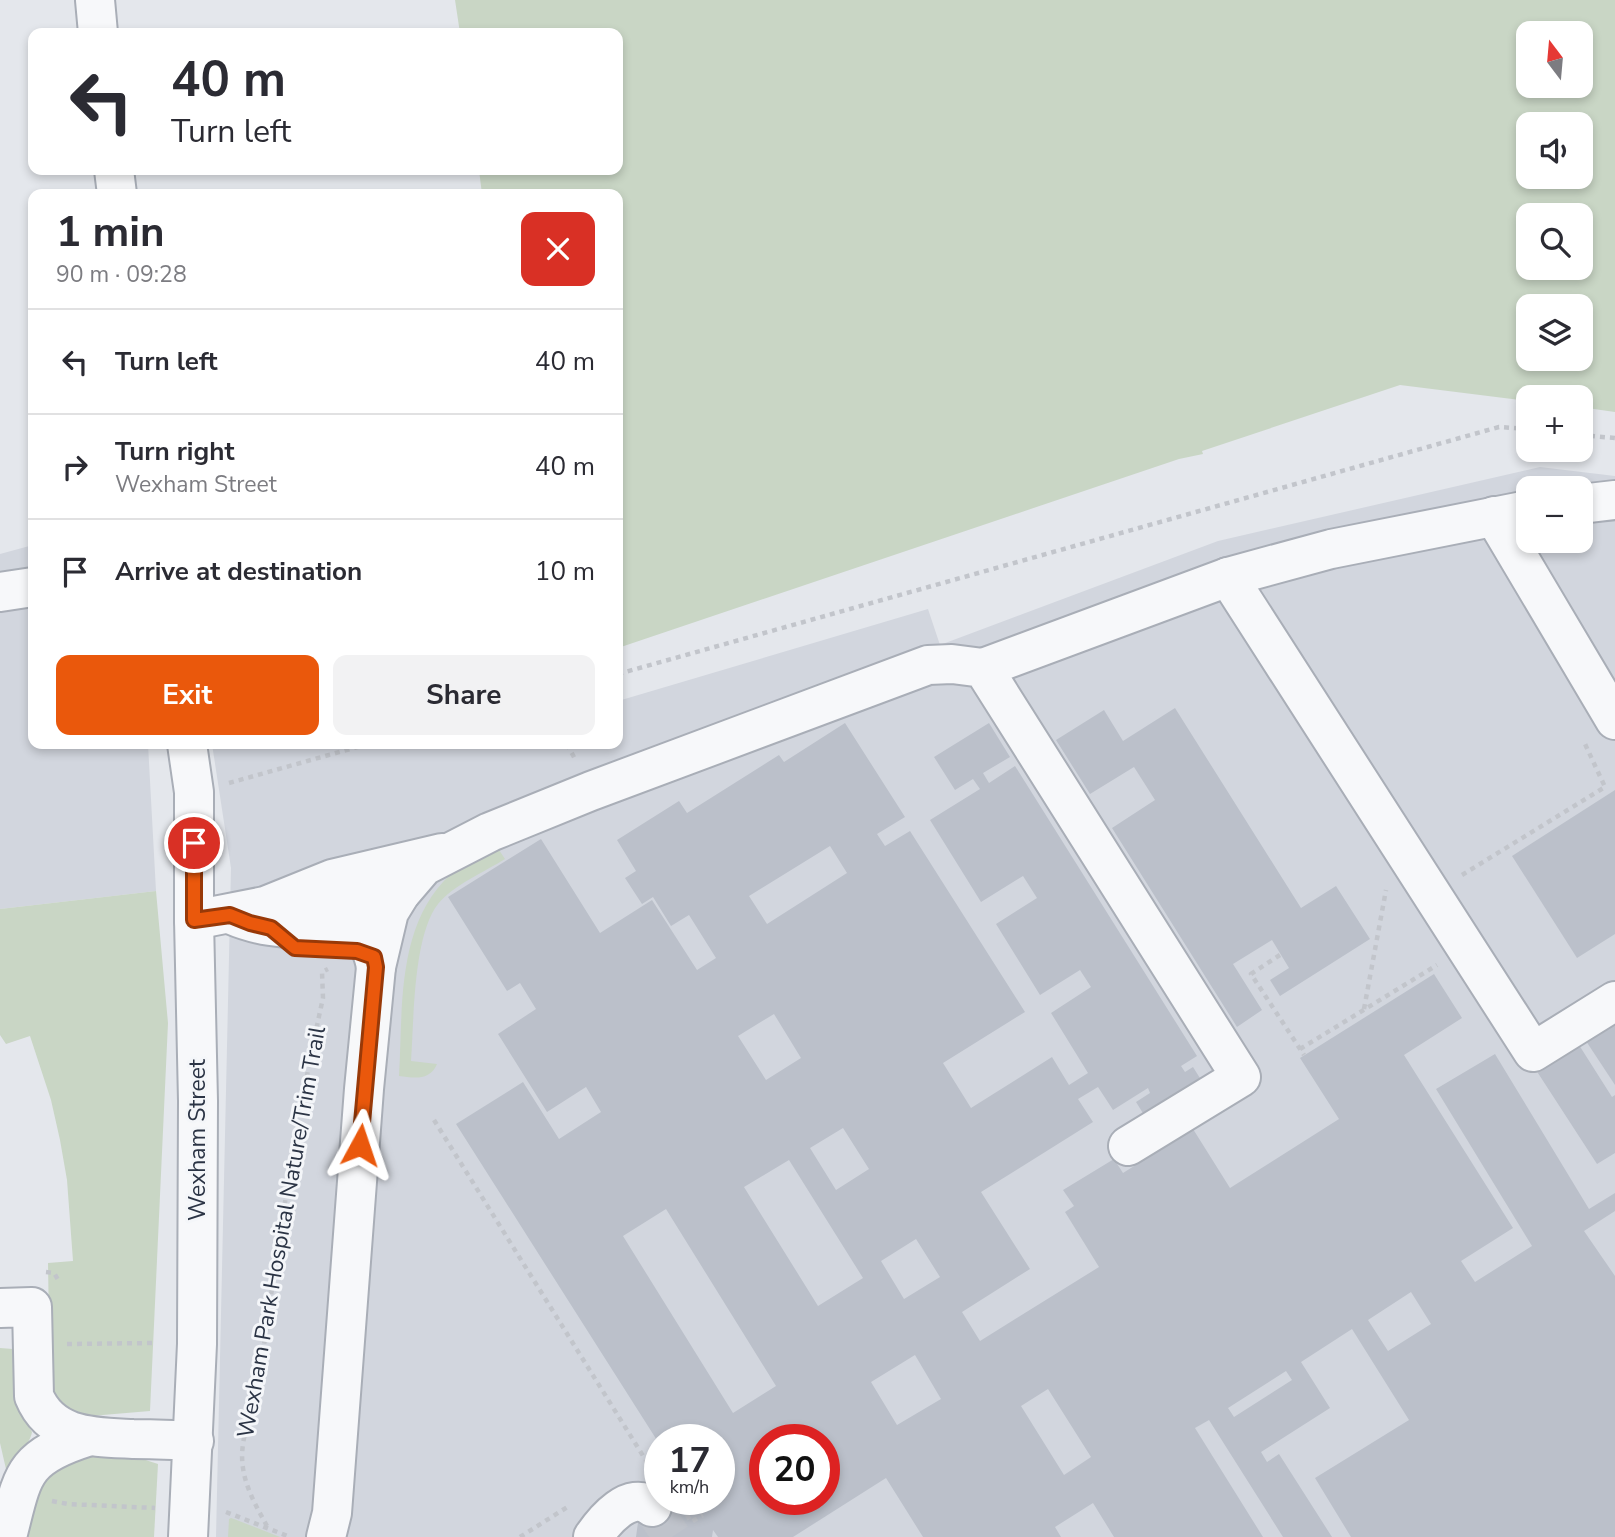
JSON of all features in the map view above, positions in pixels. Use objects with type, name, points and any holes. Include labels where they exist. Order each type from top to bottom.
[{"type":"street","points":[[94,0],[97,28]]},
{"type":"street","points":[[1593,503],[1615,500]]},
{"type":"street","points":[[369,958],[389,912],[400,894],[424,866],[451,851],[591,791],[928,665],[952,664],[983,668],[1228,577],[1331,549],[1511,513],[1609,710]]},
{"type":"street","points":[[1228,577],[1533,1052],[1615,1001]]},
{"type":"street","points":[[0,592],[28,588]]},
{"type":"street","points":[[983,668],[1241,1077],[1128,1146]]},
{"type":"street","name":"Wexham Street","points":[[188,749],[194,792],[236,922],[198,1128],[197,1344],[188,1537]]},
{"type":"street","points":[[236,922],[265,906],[332,879],[451,851]]},
{"type":"street","points":[[236,922],[292,910],[358,905],[400,894]]},
{"type":"street","points":[[236,922],[355,935],[365,940],[369,958],[364,1090],[332,1513],[326,1537]]},
{"type":"street","points":[[22,1320],[34,1396],[38,1408],[49,1420],[87,1437],[194,1441]]},
{"type":"street","points":[[7,1537],[26,1473],[36,1460],[50,1451],[87,1437]]},
{"type":"street","points":[[593,1537],[609,1516],[644,1498]]},
{"type":"path","points":[[623,673],[1499,426],[1516,428]]},
{"type":"path","points":[[1593,436],[1615,438]]},
{"type":"path","points":[[1432,893],[1605,786],[1577,727],[1578,718],[1609,710]]},
{"type":"path","points":[[194,792],[350,749]]},
{"type":"path","points":[[1363,1010],[1390,874],[1411,861]]},
{"type":"path","points":[[1300,1049],[1466,947]]},
{"type":"path","points":[[1280,954],[1251,974],[1304,1055]]},
{"type":"path","name":"Wexham Park Hospital Nature/Trim Trail","points":[[267,1526],[251,1496],[243,1467],[243,1437],[257,1395],[290,1161],[323,998],[322,972],[369,958]]},
{"type":"path","points":[[434,1120],[644,1475]]},
{"type":"path","points":[[22,1320],[153,1343]]},
{"type":"shaded area","points":[[1540,467],[1615,476],[1615,1537],[216,1537],[231,868],[213,749],[623,749],[623,700],[928,609],[940,645],[1218,541]]},
{"type":"shaded area","points":[[28,546],[28,749],[148,749],[156,891],[0,909],[0,554]]},
{"type":"green space","points":[[455,0],[1615,0],[1615,412],[1593,409],[1593,385],[1516,385],[1516,400],[1400,385],[1202,451],[1203,454],[1179,459],[623,646],[623,189],[481,189],[480,175],[623,175],[623,28],[459,28]]},
{"type":"green space","points":[[497,847],[505,859],[444,897],[430,918],[416,979],[411,1061],[437,1064],[426,1076],[399,1076],[406,968],[420,917],[433,894],[451,874]]},
{"type":"green space","points":[[156,891],[168,1023],[150,1411],[79,1417],[60,1410],[50,1388],[48,1263],[73,1261],[67,1180],[51,1100],[30,1036],[6,1044],[0,1035],[0,909]]},
{"type":"green space","points":[[0,1348],[14,1351],[17,1407],[32,1432],[28,1442],[6,1469],[0,1443]]},
{"type":"green space","points":[[77,1453],[130,1455],[158,1464],[154,1537],[26,1537],[37,1488],[45,1475]]},
{"type":"green space","points":[[231,1518],[280,1537],[228,1537]]},
{"type":"building","points":[[1175,708],[1301,908],[1336,886],[1370,939],[1280,996],[1270,980],[1289,968],[1272,940],[1233,964],[1262,1010],[1237,1027],[1112,828],[1155,800],[1134,767],[1090,794],[1056,740],[1104,710],[1123,741]]},
{"type":"building","points":[[845,723],[905,817],[877,834],[885,846],[910,831],[1025,1012],[943,1063],[971,1108],[1052,1057],[1069,1085],[1088,1073],[1051,1013],[1091,987],[1080,970],[1040,995],[996,924],[1037,898],[1023,876],[981,902],[930,820],[980,789],[973,779],[955,790],[934,757],[989,723],[1010,757],[983,773],[989,783],[1015,766],[1197,1056],[1181,1066],[1185,1072],[1193,1067],[1203,1083],[1146,1118],[1136,1102],[1150,1093],[1148,1088],[1113,1110],[1098,1087],[1078,1099],[1093,1122],[981,1192],[1030,1269],[962,1312],[980,1341],[1099,1267],[1065,1212],[1074,1206],[1063,1190],[1114,1159],[1123,1173],[1193,1129],[1230,1188],[1339,1119],[1300,1058],[1434,974],[1462,1018],[1404,1055],[1513,1228],[1461,1261],[1475,1282],[1532,1246],[1436,1089],[1495,1054],[1589,1209],[1615,1193],[1615,1211],[1584,1231],[1615,1276],[1615,1537],[1351,1537],[1315,1478],[1409,1420],[1352,1329],[1301,1362],[1330,1408],[1261,1452],[1267,1462],[1279,1454],[1332,1537],[1283,1537],[1209,1420],[1195,1428],[1263,1537],[1114,1537],[1093,1503],[1055,1527],[1061,1537],[923,1537],[886,1478],[840,1507],[840,1424],[749,1424],[749,1515],[828,1515],[793,1537],[718,1537],[713,1530],[712,1537],[636,1537],[639,1515],[644,1512],[644,1515],[735,1515],[735,1424],[647,1424],[456,1124],[523,1082],[559,1139],[601,1112],[586,1087],[547,1112],[498,1034],[536,1009],[520,983],[507,991],[448,897],[541,839],[600,933],[652,900],[697,970],[716,958],[689,915],[671,926],[653,897],[642,904],[625,878],[636,871],[617,840],[679,801],[687,813],[779,755],[784,762]],"holes":[[[830,846],[847,873],[767,924],[749,896]],[[774,1014],[801,1058],[766,1080],[738,1036]],[[843,1128],[869,1169],[836,1190],[810,1148]],[[789,1160],[863,1278],[818,1306],[744,1187]],[[666,1209],[776,1386],[733,1413],[623,1236]],[[916,1239],[940,1277],[904,1299],[881,1261]],[[1411,1292],[1431,1324],[1388,1351],[1368,1320]],[[915,1355],[941,1399],[897,1425],[871,1382]],[[1286,1371],[1292,1380],[1234,1417],[1228,1408]],[[1048,1389],[1091,1457],[1064,1475],[1021,1406]]]},
{"type":"building","points":[[1615,790],[1615,934],[1577,958],[1512,856]]},
{"type":"building","points":[[1615,1022],[1615,1085],[1586,1041]]},
{"type":"building","points":[[1579,1045],[1612,1097],[1615,1095],[1615,1153],[1597,1164],[1536,1070]]},
{"type":"tunnel","points":[[657,1515],[672,1537]]},
{"type":"route","points":[[194,843],[194,920],[230,915],[271,928],[295,948],[357,951],[374,957],[376,967],[360,1145]]}]
